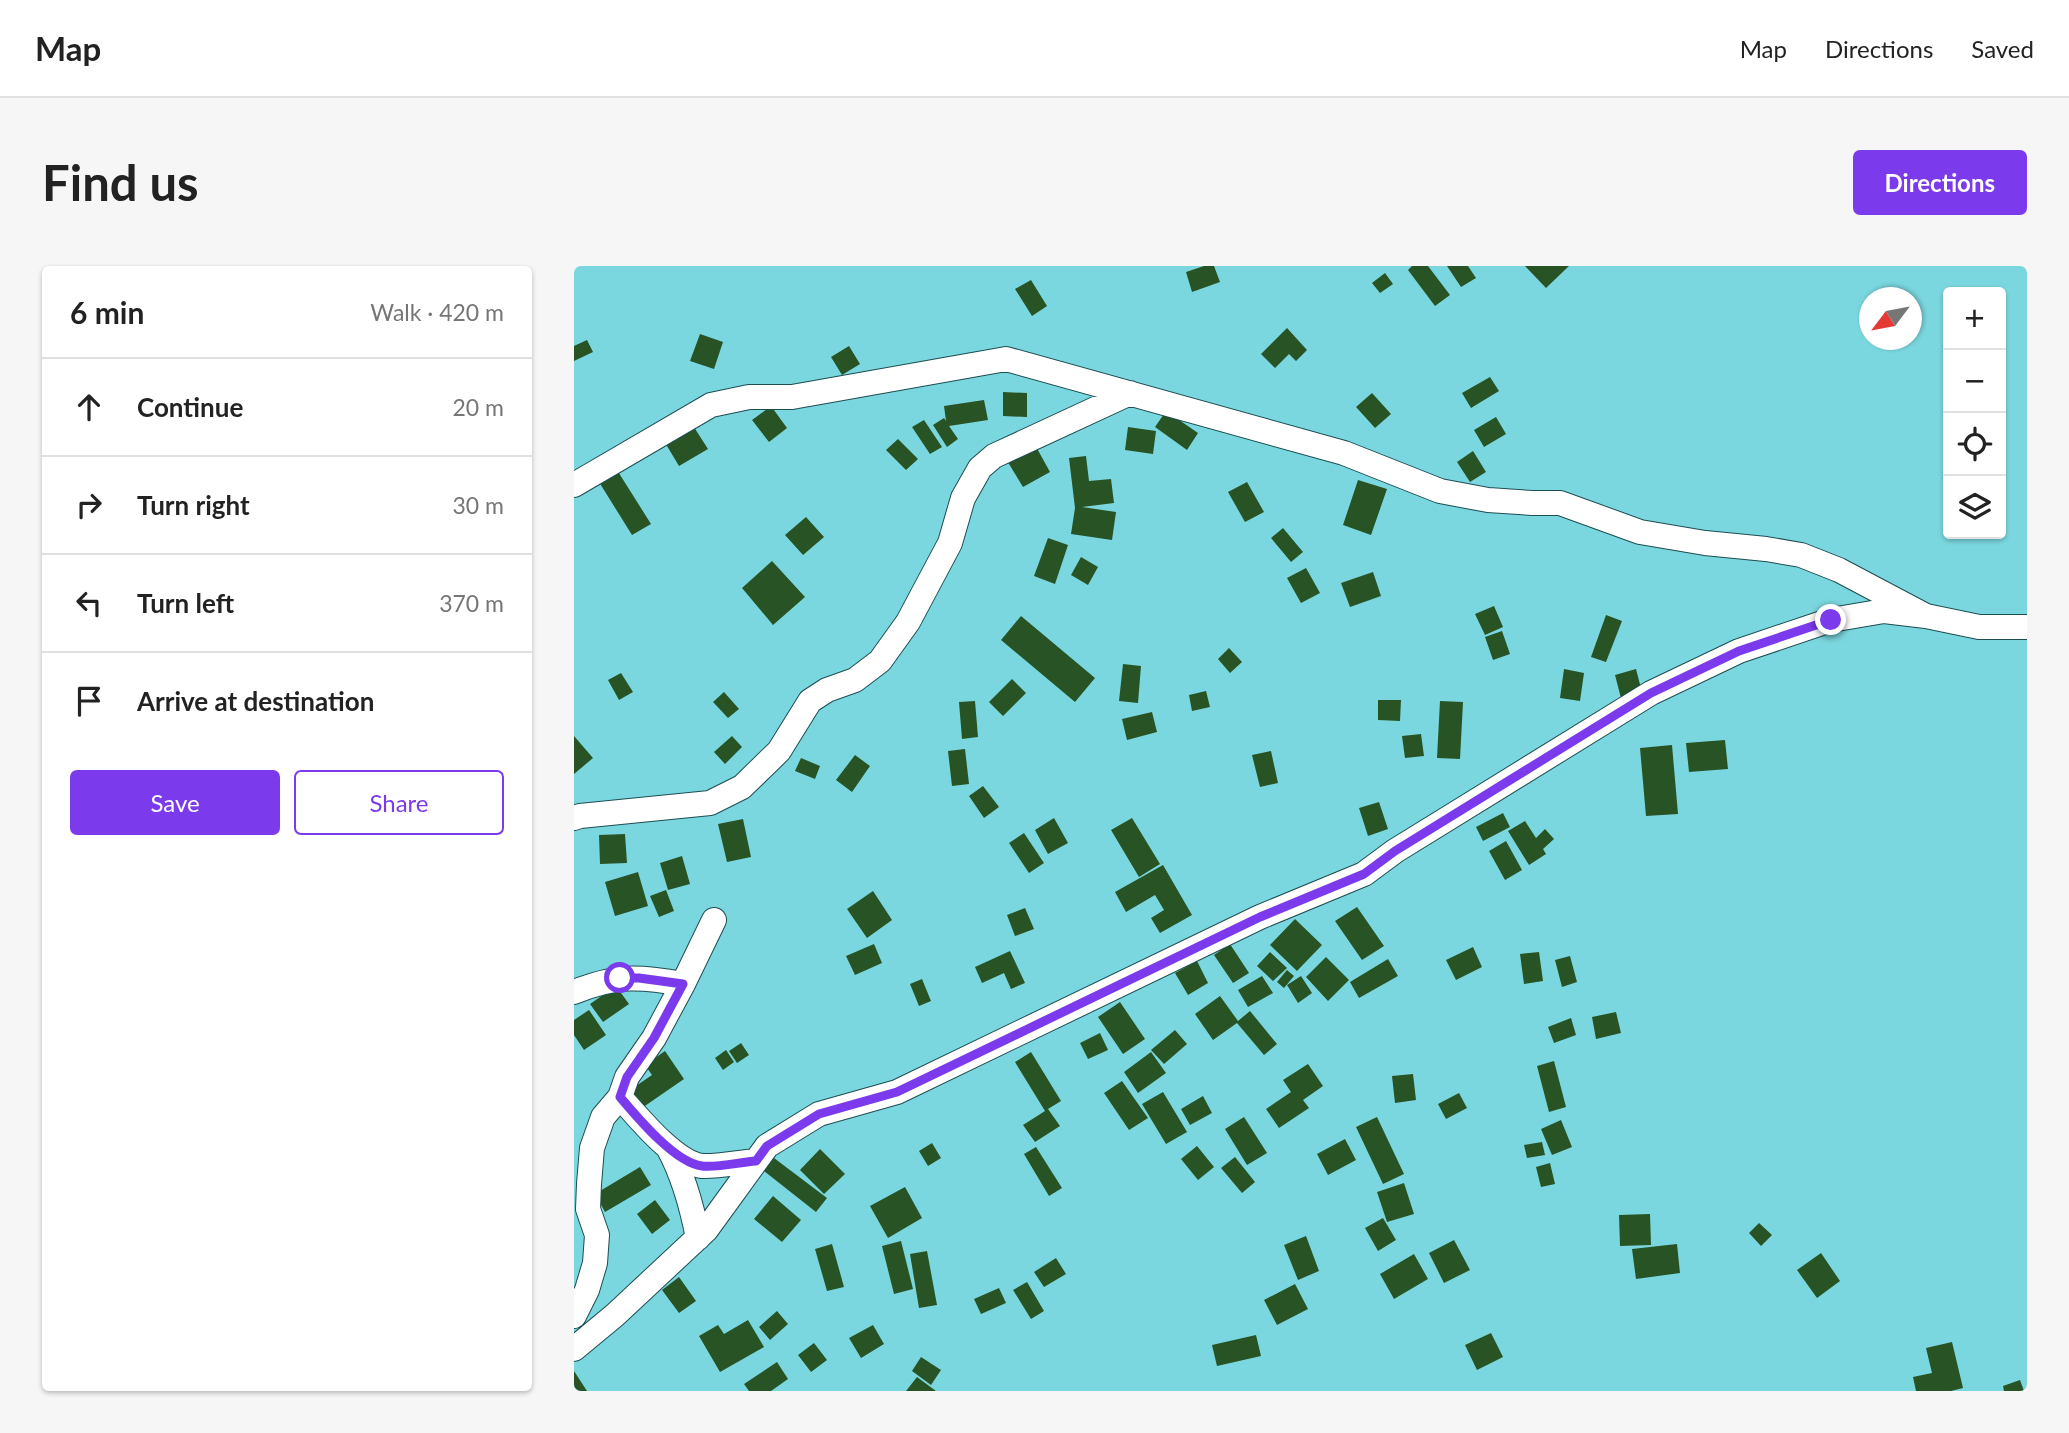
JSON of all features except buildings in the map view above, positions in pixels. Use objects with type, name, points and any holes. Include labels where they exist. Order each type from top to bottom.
[{"type":"street","points":[[574,485],[711,405],[749,397],[792,397],[1006,359],[1344,453],[1440,491],[1488,500],[1560,503],[1640,531],[1705,543],[1801,555],[1839,570],[1926,616]]},
{"type":"street","points":[[574,818],[710,803],[742,787],[779,751],[810,701],[827,690],[855,680],[880,661],[908,622],[950,543],[963,498],[980,468],[995,456],[1130,393]]},
{"type":"street","points":[[574,1349],[615,1315],[706,1230],[767,1146],[819,1114],[897,1092],[1260,917],[1364,874],[1395,851],[1651,693],[1739,651],[1831,620],[1884,611],[1979,627],[2027,627]]},
{"type":"street","points":[[574,1316],[587,1290],[595,1263],[597,1235],[588,1209],[593,1148],[603,1117],[620,1097],[627,1077],[654,1038],[714,920]]},
{"type":"street","points":[[574,992],[596,983],[620,978],[683,984]]},
{"type":"street","points":[[620,1097],[668,1148],[688,1161],[702,1166],[756,1161]]},
{"type":"street","points":[[668,1148],[692,1208],[698,1238]]},
{"type":"route","points":[[620,978],[683,984],[654,1038],[627,1077],[620,1097],[668,1148],[688,1161],[702,1166],[756,1161],[767,1146],[819,1114],[897,1092],[1260,917],[1364,874],[1395,851],[1651,693],[1739,651],[1831,620]]}]
